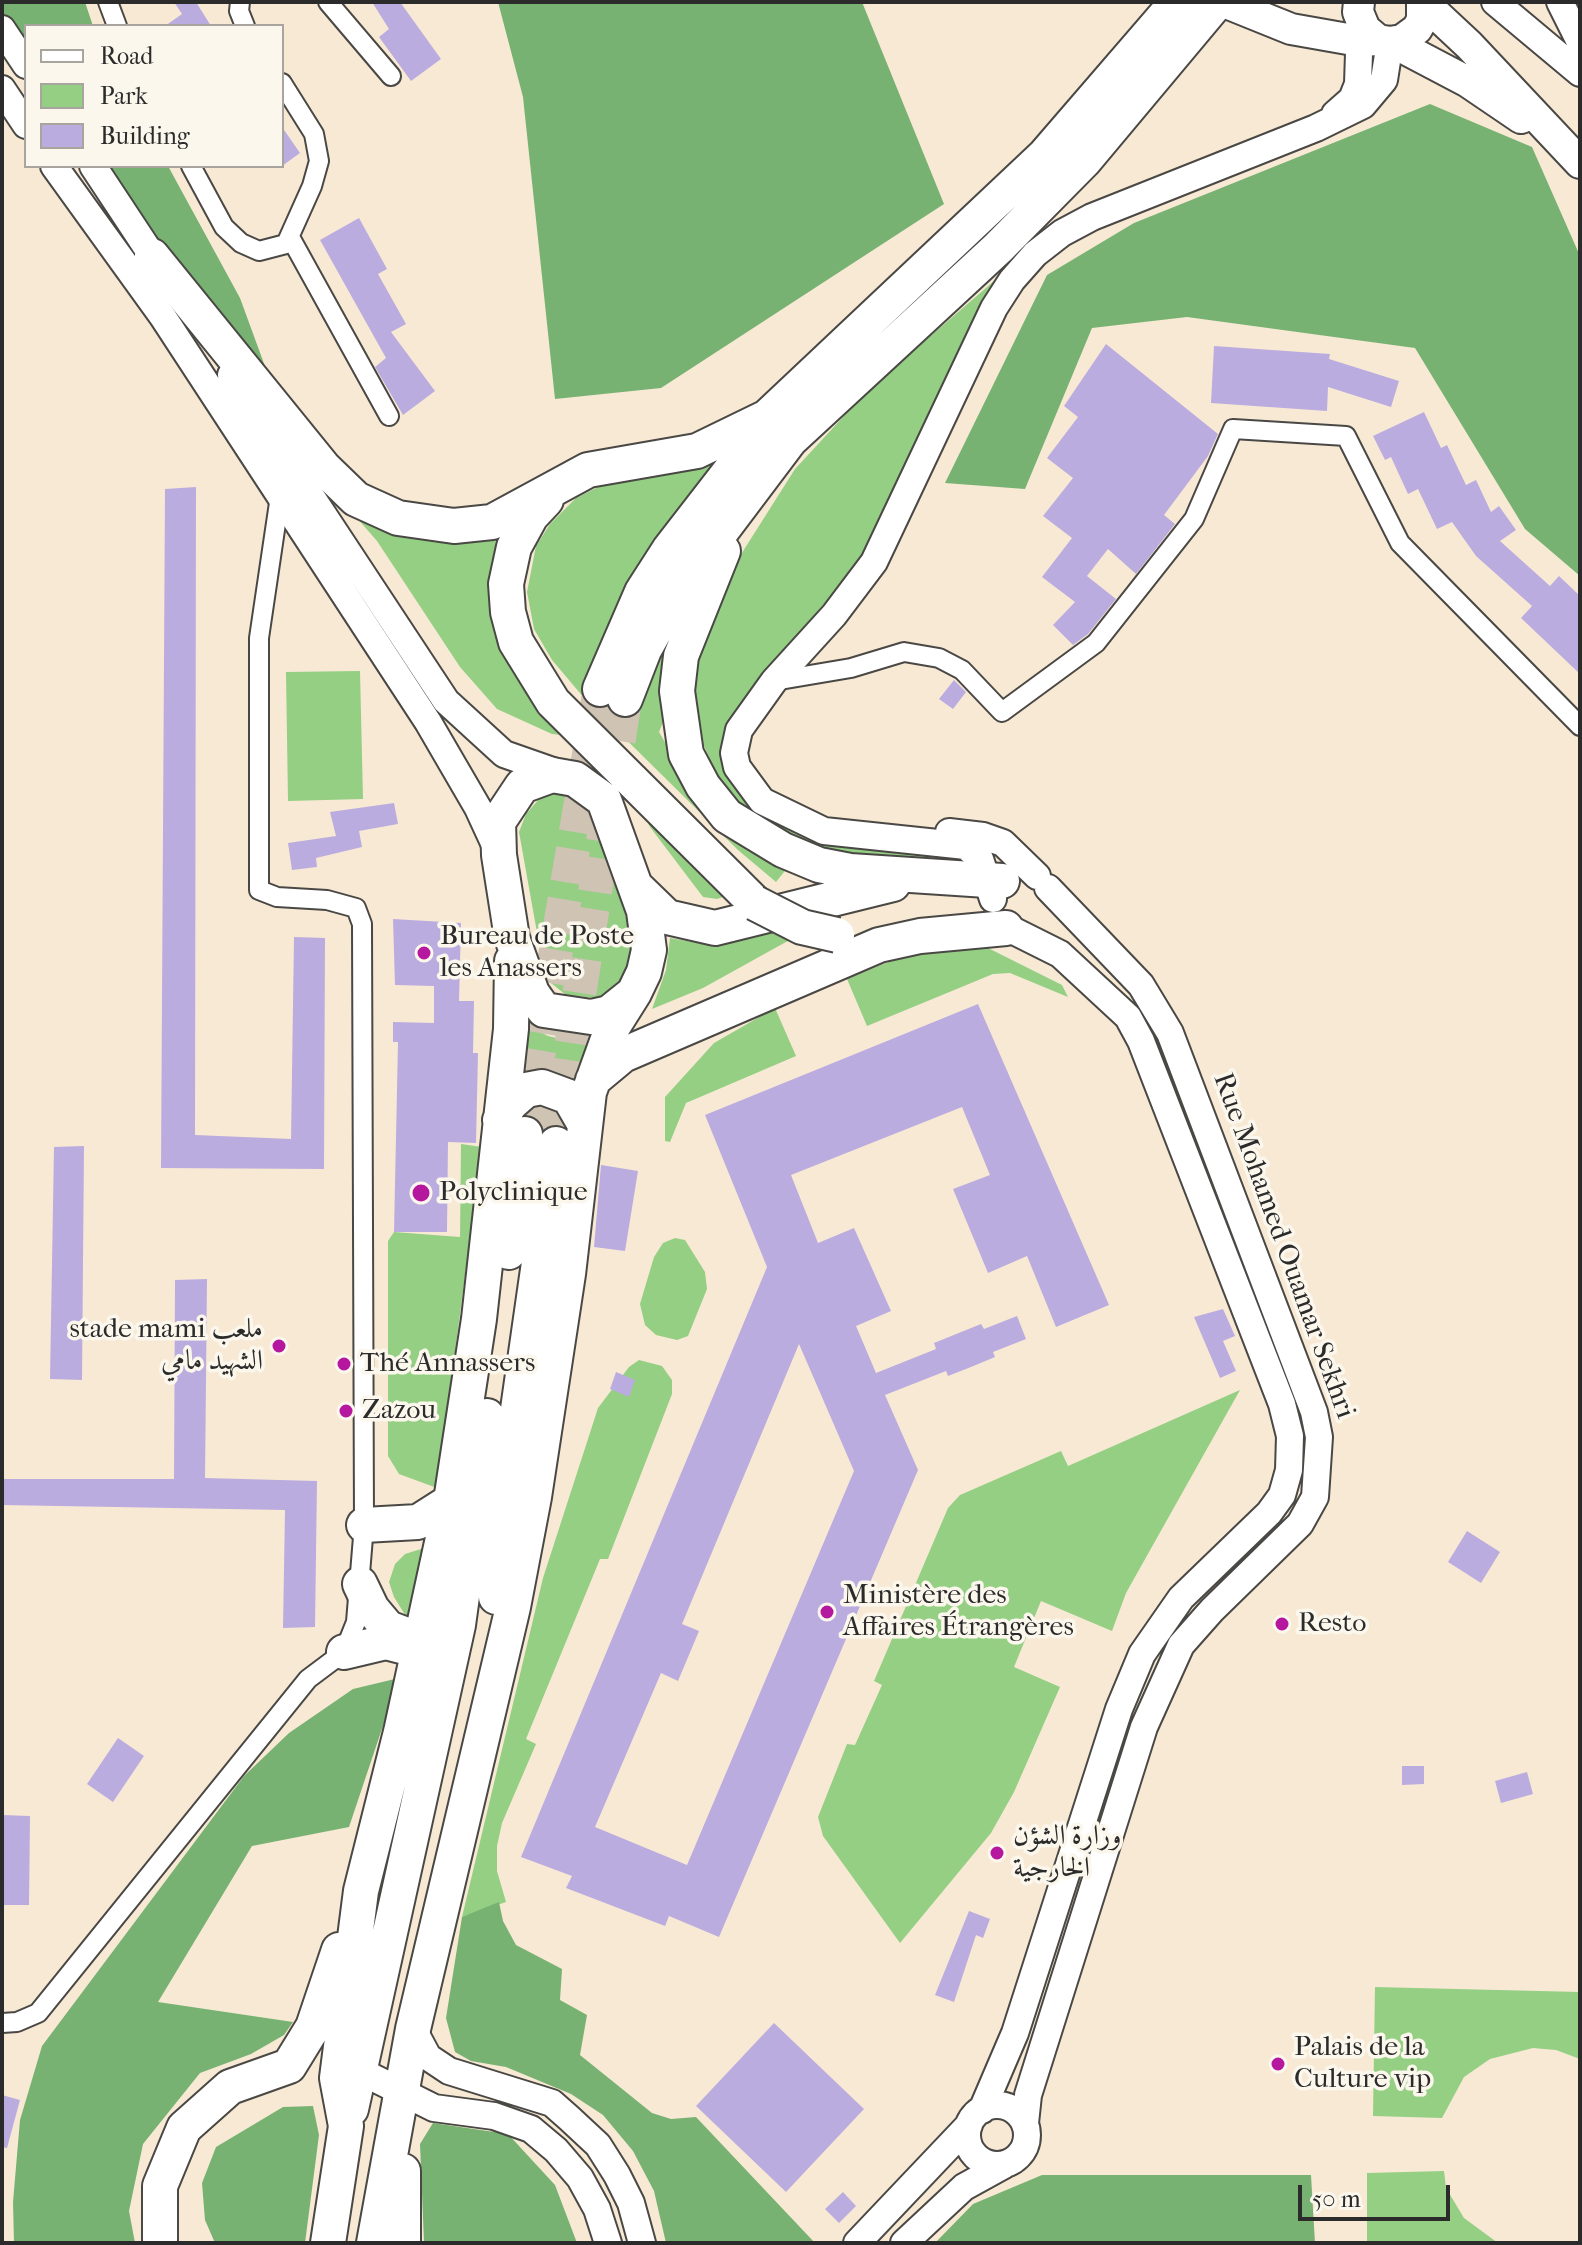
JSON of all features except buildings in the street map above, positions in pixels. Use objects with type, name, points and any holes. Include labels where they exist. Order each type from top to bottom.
[{"type":"highway","points":[[1177,2],[1045,155],[767,417],[748,448],[669,550],[642,592],[613,694],[644,650],[680,586],[790,440],[998,248],[1073,172],[1217,2]]},
{"type":"highway","points":[[152,256],[324,468],[356,499],[398,518],[454,526],[492,522],[588,470],[612,463],[697,451],[767,417]]},
{"type":"highway","points":[[560,485],[531,516],[514,547],[506,584],[508,612],[516,642],[553,702],[755,903],[802,927],[837,935],[998,908]]},
{"type":"highway","points":[[744,502],[696,612],[681,656],[677,691],[686,754],[703,786],[727,816],[783,850],[819,865],[850,871],[932,877],[998,908]]},
{"type":"highway","points":[[374,2243],[413,2029],[487,1717],[534,1497],[568,1274],[584,1123],[602,1023],[634,993],[649,950],[644,911],[604,800],[575,779],[552,775],[522,786],[498,822],[499,855],[512,938],[522,972],[544,1010],[602,1023],[649,1038],[666,1035]]},
{"type":"highway","points":[[636,886],[667,917],[715,928],[932,877]]},
{"type":"highway","points":[[593,1080],[623,1055],[666,1035],[879,945],[920,936],[998,908]]},
{"type":"highway","points":[[487,1717],[527,1133],[511,1029],[512,938]]},
{"type":"highway","points":[[328,2243],[346,2126],[362,2072],[458,1625],[527,1133],[510,1104],[526,1090],[542,1087],[569,1097],[584,1123]]},
{"type":"highway","points":[[160,2243],[160,2186],[184,2128],[230,2087],[289,2066],[313,2027],[361,1891],[421,1646],[451,1501],[479,1319],[527,1133]]},
{"type":"highway","points":[[364,1525],[418,1522],[451,1501]]},
{"type":"highway","points":[[360,1584],[372,1609],[388,1628],[421,1646]]},
{"type":"highway","points":[[344,1652],[386,1642],[421,1646]]},
{"type":"highway","points":[[346,2126],[337,2078],[361,1891],[421,1790]]},
{"type":"highway","points":[[402,2091],[403,2243]]},
{"type":"main road","points":[[1224,2],[1291,29],[1373,32],[1402,40],[1417,29],[1422,20],[1423,2]]},
{"type":"main road","points":[[1423,2],[1481,57],[1574,157]]},
{"type":"main road","points":[[1373,32],[1468,82],[1574,157]]},
{"type":"street","points":[[108,2],[116,24]]},
{"type":"street","points":[[240,2],[239,11],[244,24]]},
{"type":"street","points":[[328,2],[391,76]]},
{"type":"street","points":[[1495,2],[1548,43],[1580,73]]},
{"type":"street","points":[[1560,2],[1580,42]]},
{"type":"street","points":[[2,29],[24,62]]},
{"type":"street","points":[[1004,2165],[979,2159],[968,2143],[975,2117],[1015,2033],[1119,1709],[1142,1654],[1181,1598],[1269,1513],[1282,1495],[1289,1470],[1290,1436],[1282,1404],[1141,1041],[1128,1017],[1060,954],[998,908],[978,855],[962,844],[824,831],[783,812],[752,791],[737,767],[734,753],[739,730],[774,681],[834,615],[874,562],[994,308],[1012,280],[1035,254],[1062,233],[1092,217],[1316,128],[1363,105],[1384,80],[1373,32]]},
{"type":"street","points":[[192,168],[224,227],[241,243],[268,251],[286,244],[319,161],[314,134],[284,86]]},
{"type":"street","points":[[2,89],[24,122]]},
{"type":"street","points":[[55,168],[163,317],[428,722],[478,808],[499,855]]},
{"type":"street","points":[[94,168],[446,701],[504,754],[575,779]]},
{"type":"street","points":[[290,237],[389,416]]},
{"type":"street","points":[[774,681],[851,668],[904,652],[939,658],[962,670],[1002,712],[1096,643],[1194,519],[1233,429],[1346,436],[1400,543],[1580,726]]},
{"type":"street","points":[[2,2023],[17,2022],[38,2013],[308,1679],[344,1652],[356,1622],[364,1525],[362,924],[356,908],[327,900],[277,897],[259,890],[259,638],[280,496]]},
{"type":"street","name":"Rue Mohamed Ouamar Sekhri","points":[[783,812],[993,838],[1012,849],[1141,985],[1170,1033],[1314,1412],[1319,1437],[1315,1497],[1300,1524],[1212,1610],[1181,1645],[1148,1716],[1028,2095],[1025,2123]]},
{"type":"street","points":[[1019,873],[1043,882],[1052,897],[1049,917],[1035,930],[998,908],[1019,873]]},
{"type":"street","points":[[413,2029],[428,2057],[449,2071],[552,2103],[598,2145],[631,2203],[642,2243]]},
{"type":"street","points":[[362,2072],[434,2108],[494,2116],[531,2129],[556,2150],[580,2178],[597,2209],[608,2243]]},
{"type":"street","points":[[857,2243],[975,2117],[1006,2107],[1025,2123],[1025,2146],[1021,2154],[964,2187],[904,2243]]},
{"type":"green space","points":[[2,2],[85,2],[92,24],[24,24],[24,50],[2,17]]},
{"type":"green space","points":[[498,2],[862,2],[944,204],[661,388],[555,399],[523,97]]},
{"type":"green space","points":[[1430,104],[1532,147],[1580,256],[1580,576],[1525,529],[1415,348],[1187,317],[1092,328],[1025,489],[945,483],[1047,275],[1134,223]]},
{"type":"green space","points":[[101,168],[169,168],[240,298],[270,380],[261,409]]},
{"type":"green space","points":[[1009,268],[885,529],[747,698],[747,801],[950,845],[971,866],[835,858],[780,833],[742,806],[718,777],[695,726],[692,701],[698,661],[726,578],[795,469],[868,390]]},
{"type":"green space","points":[[718,458],[636,577],[641,698],[679,616],[665,689],[659,692],[663,722],[659,732],[689,783],[788,867],[776,882],[738,850],[585,699],[552,660],[534,629],[527,592],[536,546],[550,524],[576,498],[610,481]]},
{"type":"green space","points":[[343,502],[446,539],[496,539],[491,588],[494,633],[514,670],[571,736],[552,734],[497,709],[460,667],[377,541]]},
{"type":"green space","points":[[360,671],[363,799],[288,801],[286,672]]},
{"type":"green space","points":[[554,793],[572,794],[593,806],[640,938],[630,977],[613,991],[595,998],[566,995],[551,983],[543,966],[519,832],[526,814],[539,799]]},
{"type":"green space","points":[[636,802],[729,895],[717,899],[703,897],[650,827]]},
{"type":"green space","points":[[773,929],[795,937],[703,988],[652,1009],[666,970],[670,938],[709,945],[725,944]]},
{"type":"green space","points":[[988,948],[1062,985],[1068,997],[1010,973],[993,974],[867,1026],[847,979],[918,950]]},
{"type":"green space","points":[[775,1008],[796,1056],[686,1103],[670,1142],[665,1141],[665,1097],[714,1043]]},
{"type":"green space","points":[[522,1022],[548,1036],[591,1046],[577,1095],[515,1088]]},
{"type":"green space","points":[[538,1095],[573,1123],[514,1117]]},
{"type":"green space","points":[[461,1144],[482,1147],[437,1488],[399,1474],[388,1456],[388,1241],[394,1232],[460,1237]]},
{"type":"green space","points":[[675,1238],[685,1240],[705,1272],[707,1289],[688,1336],[677,1340],[656,1335],[645,1325],[640,1304],[654,1257],[663,1243]]},
{"type":"green space","points":[[639,1360],[662,1366],[672,1380],[672,1394],[608,1559],[600,1559],[526,1739],[536,1744],[502,1823],[497,1846],[497,1871],[506,1902],[462,1917],[543,1578],[598,1408],[629,1367]]},
{"type":"green space","points":[[1240,1390],[1126,1593],[1112,1631],[1041,1601],[1014,1667],[1060,1687],[1014,1792],[991,1833],[900,1943],[823,1836],[818,1817],[847,1744],[855,1745],[882,1685],[874,1681],[948,1508],[960,1495],[1061,1451],[1068,1466]]},
{"type":"green space","points":[[424,1548],[407,1618],[389,1582],[395,1564],[405,1554]]},
{"type":"green space","points":[[399,1678],[349,1827],[252,1846],[158,2002],[293,2022],[284,2035],[251,2054],[200,2073],[143,2144],[129,2211],[135,2243],[14,2243],[13,2202],[20,2120],[42,2046],[244,1776],[289,1733],[353,1689]]},
{"type":"green space","points":[[499,1902],[503,1921],[516,1945],[562,1969],[560,2000],[587,2015],[580,2055],[652,2113],[671,2119],[696,2117],[815,2243],[666,2243],[654,2191],[633,2151],[603,2115],[571,2094],[506,2067],[471,2061],[455,2052],[446,2018],[462,1917]]},
{"type":"green space","points":[[1375,1987],[1580,1992],[1580,2059],[1556,2050],[1533,2048],[1490,2059],[1464,2077],[1442,2118],[1373,2116]]},
{"type":"green space","points":[[313,2106],[319,2135],[305,2243],[215,2243],[205,2220],[202,2183],[216,2147],[283,2107]]},
{"type":"green space","points":[[433,2123],[508,2134],[555,2185],[577,2243],[424,2243],[420,2144]]},
{"type":"green space","points":[[1444,2171],[1446,2188],[1464,2218],[1498,2243],[1367,2243],[1367,2173]]},
{"type":"green space","points":[[1042,2175],[1311,2175],[1315,2243],[935,2243],[973,2204]]},
{"type":"tunnel","points":[[525,1134],[600,689]]},
{"type":"tunnel","points":[[556,1144],[625,699]]},
{"type":"place","name":"Bureau de Poste les Anassers","points":[[424,953]]},
{"type":"place","name":"Polyclinique","points":[[421,1193]]},
{"type":"place","name":"stade mami ملعب الشهيد مامي","points":[[279,1346]]},
{"type":"place","name":"Thé Annassers","points":[[344,1364]]},
{"type":"place","name":"Zazou","points":[[346,1411]]},
{"type":"place","name":"Ministère des Affaires Étrangères","points":[[827,1612]]},
{"type":"place","name":"Resto","points":[[1282,1624]]},
{"type":"place","name":"وزارة الشؤن الخارجية","points":[[997,1853]]},
{"type":"place","name":"Palais de la Culture vip","points":[[1278,2064]]}]
